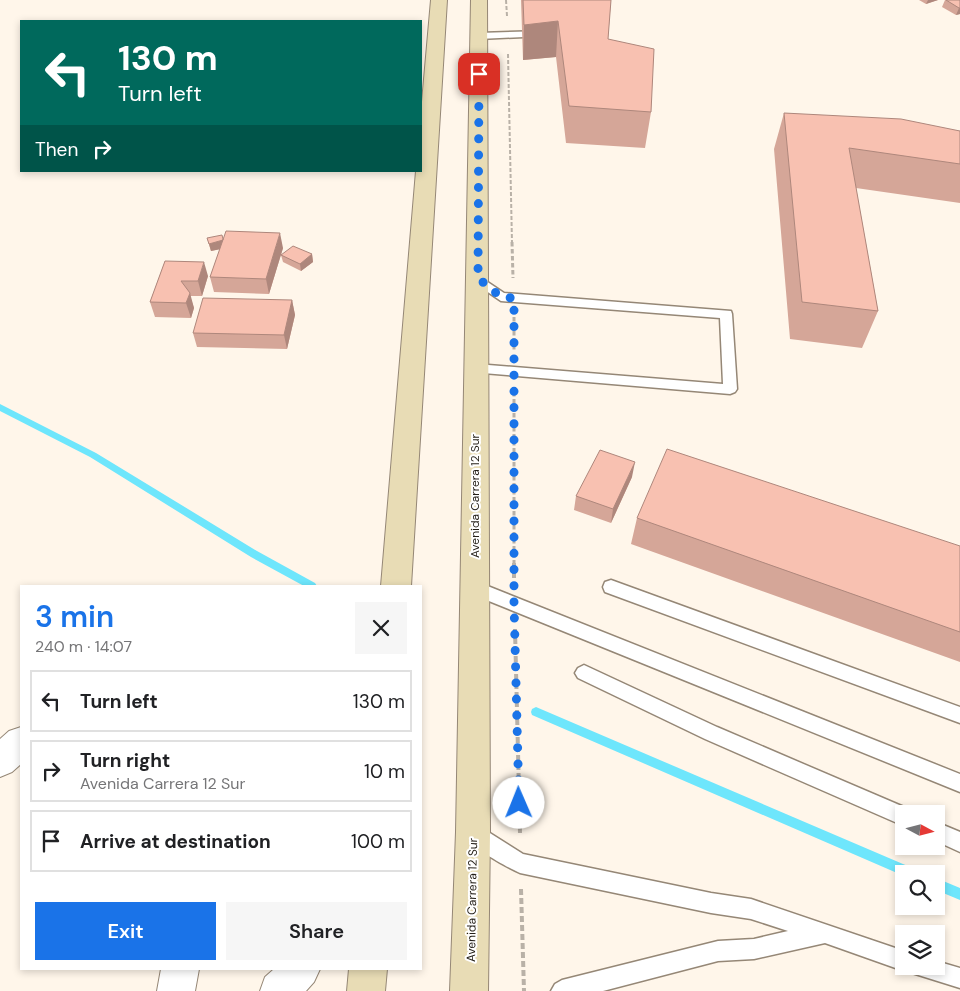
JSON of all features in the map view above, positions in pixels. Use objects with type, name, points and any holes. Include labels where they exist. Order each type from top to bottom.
[{"type":"street","points":[[396,585],[438,0]]},
{"type":"street","name":"Avenida Carrera 12 Sur","points":[[470,991],[480,0]]},
{"type":"street","points":[[0,761],[20,743]]},
{"type":"street","points":[[176,991],[180,970]]},
{"type":"street","points":[[279,991],[300,970]]},
{"type":"street","points":[[366,991],[368,970]]},
{"type":"lane","points":[[479,36],[556,34]]},
{"type":"lane","points":[[476,369],[730,390],[726,314],[501,297],[478,278]]},
{"type":"lane","points":[[611,587],[960,715]]},
{"type":"lane","points":[[475,588],[960,782]]},
{"type":"lane","points":[[584,673],[710,733],[895,813]]},
{"type":"lane","points":[[473,832],[520,863],[712,903],[751,909],[895,958]]},
{"type":"lane","points":[[945,835],[960,842]]},
{"type":"lane","points":[[562,991],[718,952],[754,949],[826,933]]},
{"type":"lane","points":[[945,974],[960,978]]},
{"type":"path","points":[[506,0],[514,298],[514,603],[524,991]]},
{"type":"building","points":[[523,0],[611,0],[608,39],[654,49],[651,112],[569,106],[558,21],[524,25]]},
{"type":"building","points":[[946,0],[960,0],[960,8],[959,8]]},
{"type":"building","points":[[784,113],[901,119],[960,131],[960,164],[849,148],[878,311],[802,302]]},
{"type":"building","points":[[226,231],[280,233],[266,279],[210,277]]},
{"type":"building","points":[[222,235],[223,240],[209,244],[207,238]]},
{"type":"building","points":[[293,246],[312,254],[300,264],[281,255]]},
{"type":"building","points":[[165,261],[204,262],[198,281],[181,281],[190,293],[186,303],[150,302]]},
{"type":"building","points":[[203,298],[292,300],[284,335],[193,333]]},
{"type":"building","points":[[667,449],[960,546],[960,632],[637,518]]},
{"type":"building","points":[[600,450],[635,462],[613,509],[576,496]]},
{"type":"waterway","points":[[0,407],[93,455],[254,554],[310,585]]},
{"type":"waterway","points":[[536,712],[895,866]]},
{"type":"waterway","points":[[945,888],[960,894]]},
{"type":"route","points":[[479,74],[478,278],[501,297],[514,298],[514,603],[519,803]]}]
